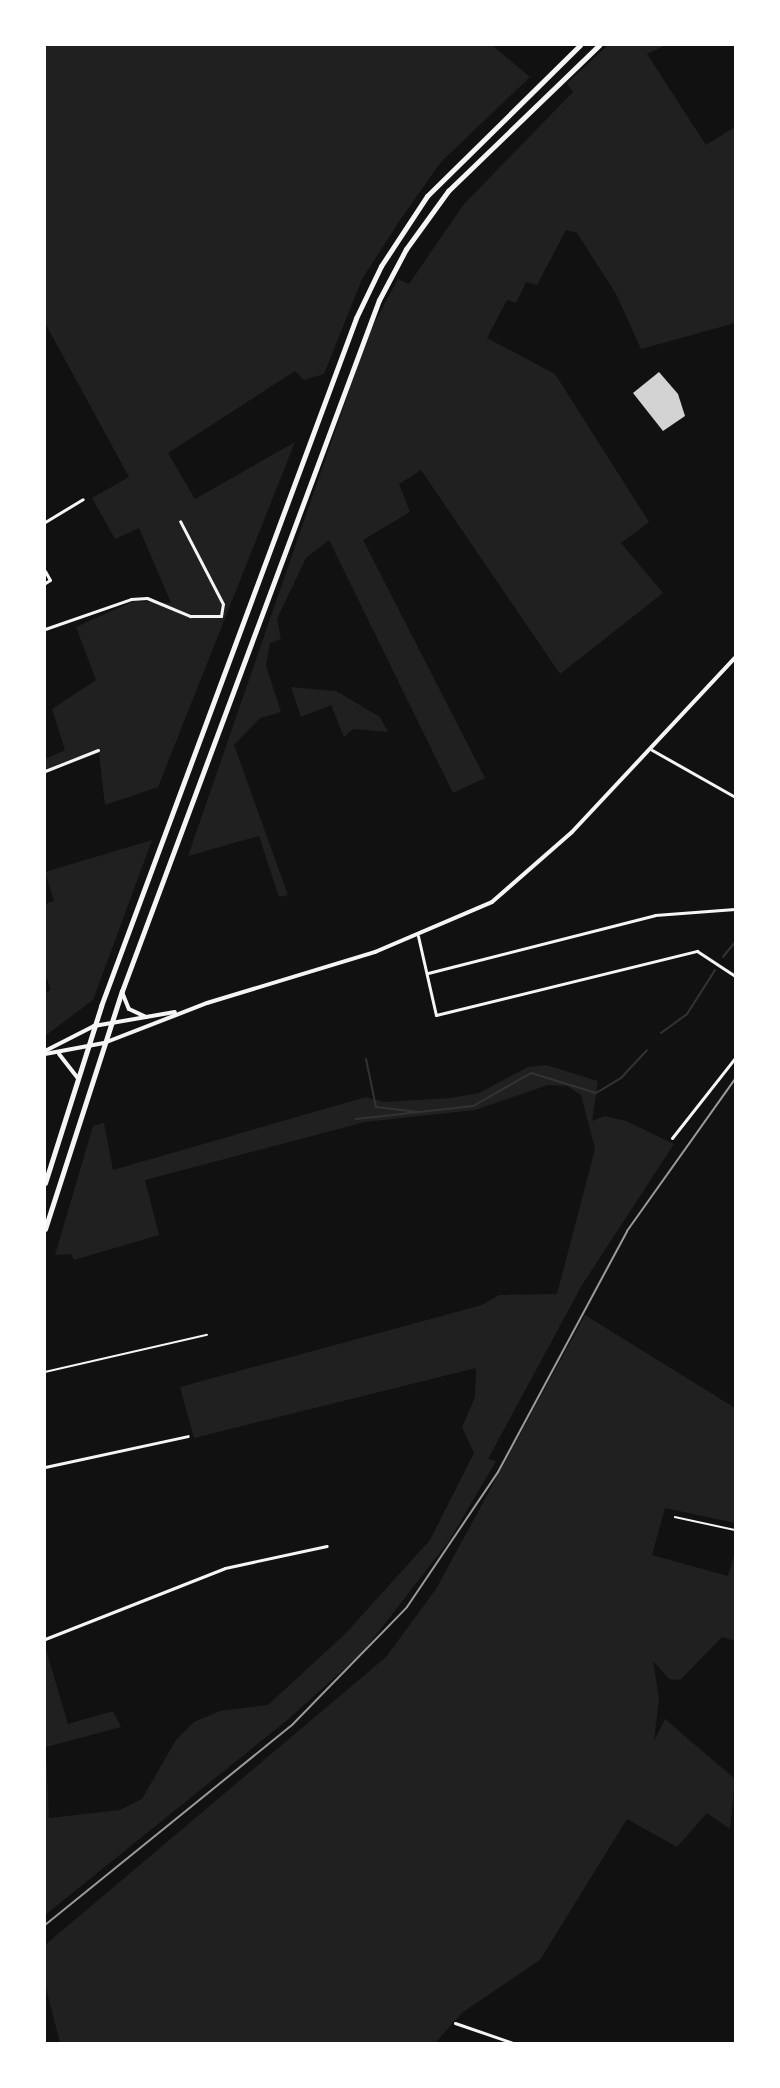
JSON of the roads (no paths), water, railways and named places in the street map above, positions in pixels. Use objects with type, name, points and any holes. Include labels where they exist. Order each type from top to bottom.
[{"type":"main road","points":[[45,1183],[94,1026],[338,364],[381,266],[453,167],[580,45]]},
{"type":"main road","points":[[45,1229],[122,991],[379,300],[406,249],[448,191],[599,45]]},
{"type":"street","points":[[45,522],[83,499]]},
{"type":"street","points":[[45,629],[131,599],[147,598],[189,616],[221,616],[223,604],[180,521]]},
{"type":"street","points":[[45,571],[50,580],[45,583]]},
{"type":"street","points":[[45,1052],[58,1053],[104,1043],[185,1011],[418,936],[470,914],[520,882],[652,750],[735,658]]},
{"type":"street","points":[[45,771],[98,750]]},
{"type":"street","points":[[652,750],[735,797]]},
{"type":"street","points":[[428,973],[655,915],[735,909]]},
{"type":"street","points":[[418,936],[436,1016],[697,951],[735,976]]},
{"type":"street","points":[[122,991],[129,1009],[147,1017]]},
{"type":"street","points":[[45,1052],[94,1026],[185,1011]]},
{"type":"street","points":[[58,1053],[78,1078]]},
{"type":"street","points":[[672,1138],[735,1058]]},
{"type":"street","points":[[45,1467],[188,1436]]},
{"type":"street","points":[[45,1639],[214,1572],[327,1546]]},
{"type":"street","points":[[455,2023],[513,2043]]},
{"type":"lane","points":[[45,1372],[207,1335]]},
{"type":"lane","points":[[675,1517],[735,1530]]},
{"type":"waterway","points":[[723,957],[735,942]]},
{"type":"waterway","points":[[661,1033],[687,1014],[715,970]]},
{"type":"waterway","points":[[356,1119],[473,1106],[531,1073],[596,1093],[621,1078],[647,1050]]},
{"type":"waterway","points":[[366,1059],[376,1107],[418,1112]]},
{"type":"railway","points":[[45,1925],[293,1724],[407,1607],[498,1472],[627,1231],[735,1079]]}]
